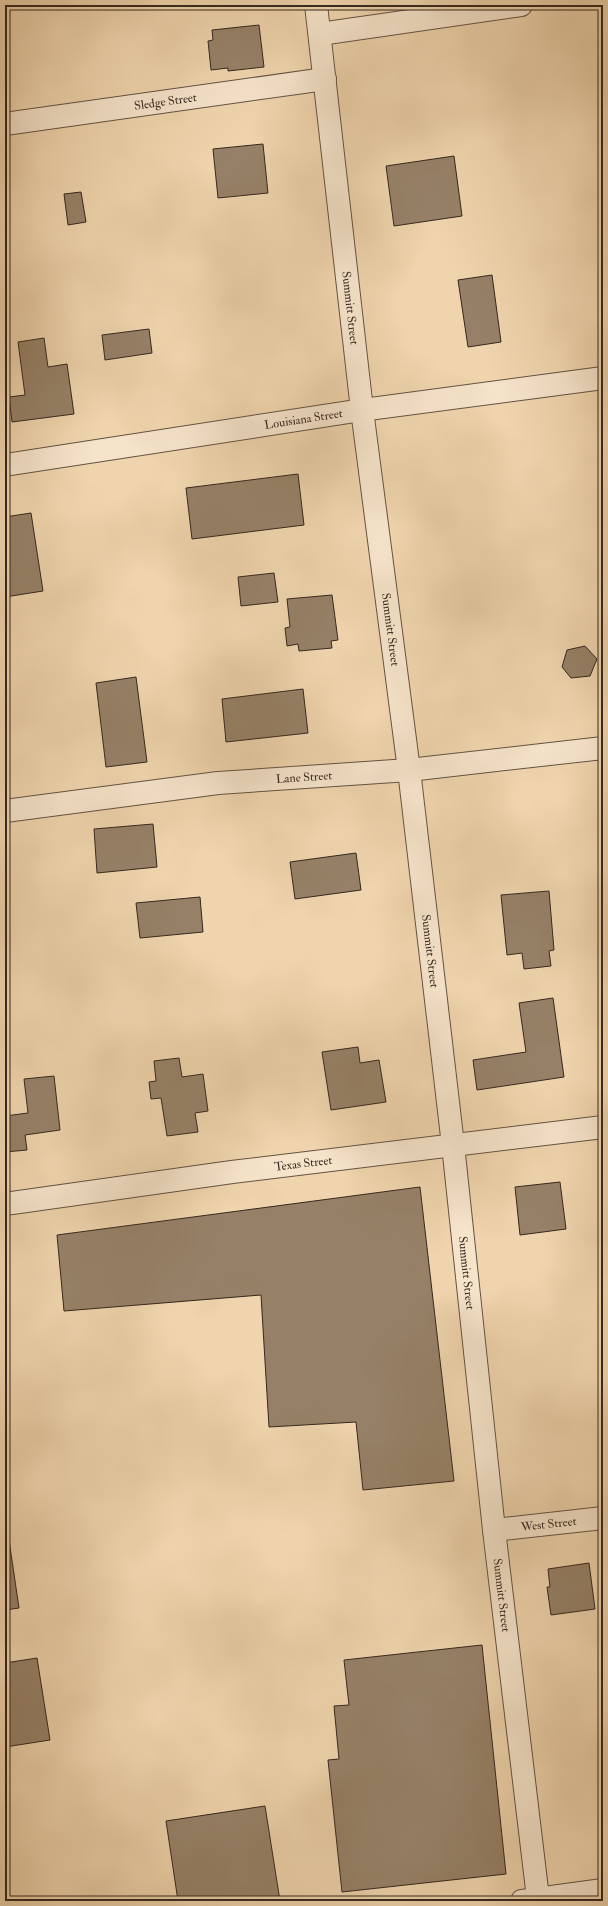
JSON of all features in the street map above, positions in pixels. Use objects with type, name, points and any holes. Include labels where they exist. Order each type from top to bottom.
[{"type":"street","name":"Summitt Street","points":[[316,5],[362,410],[409,770],[453,1145],[494,1530],[530,1899]]},
{"type":"street","points":[[320,34],[521,5]]},
{"type":"street","name":"Sledge Street","points":[[5,124],[325,79]]},
{"type":"street","name":"Louisiana Street","points":[[5,464],[362,410],[603,378]]},
{"type":"street","name":"Lane Street","points":[[5,811],[218,783],[409,770],[603,748]]},
{"type":"street","name":"Texas Street","points":[[5,1204],[232,1172],[603,1127]]},
{"type":"street","name":"West Street","points":[[494,1530],[603,1518]]},
{"type":"street","points":[[530,1899],[603,1890]]},
{"type":"building","points":[[259,25],[264,67],[228,71],[228,68],[211,70],[208,41],[213,40],[212,30]]},
{"type":"building","points":[[263,144],[268,193],[218,198],[213,149]]},
{"type":"building","points":[[454,156],[462,216],[394,226],[386,166]]},
{"type":"building","points":[[81,192],[86,222],[68,225],[64,194]]},
{"type":"building","points":[[492,275],[501,342],[468,347],[458,280]]},
{"type":"building","points":[[149,329],[152,353],[105,360],[102,335]]},
{"type":"building","points":[[44,338],[48,367],[67,364],[74,414],[12,422],[9,397],[25,395],[18,342]]},
{"type":"building","points":[[298,474],[304,525],[192,539],[186,488]]},
{"type":"building","points":[[31,513],[43,591],[5,597],[5,517]]},
{"type":"building","points":[[274,573],[278,602],[241,606],[238,577]]},
{"type":"building","points":[[332,595],[338,640],[331,641],[332,648],[299,651],[298,644],[287,646],[285,628],[290,627],[287,599]]},
{"type":"building","points":[[585,646],[597,659],[590,676],[571,678],[562,667],[567,650]]},
{"type":"building","points":[[136,677],[147,762],[106,767],[96,683]]},
{"type":"building","points":[[303,689],[308,733],[226,742],[222,699]]},
{"type":"building","points":[[153,824],[157,867],[97,873],[94,829]]},
{"type":"building","points":[[356,853],[361,890],[295,899],[290,862]]},
{"type":"building","points":[[549,891],[554,950],[549,951],[551,966],[524,969],[522,953],[507,955],[501,895]]},
{"type":"building","points":[[200,897],[203,932],[140,938],[136,903]]},
{"type":"building","points":[[553,998],[564,1077],[477,1090],[473,1060],[526,1052],[519,1003]]},
{"type":"building","points":[[358,1047],[360,1063],[379,1060],[386,1102],[331,1110],[322,1052]]},
{"type":"building","points":[[179,1058],[182,1077],[203,1074],[208,1111],[195,1113],[198,1132],[167,1136],[161,1098],[151,1099],[149,1082],[156,1081],[154,1061]]},
{"type":"building","points":[[54,1076],[60,1130],[25,1135],[27,1150],[5,1152],[5,1116],[28,1113],[24,1079]]},
{"type":"building","points":[[560,1182],[566,1229],[520,1235],[515,1187]]},
{"type":"building","points":[[420,1187],[454,1481],[363,1490],[356,1422],[269,1427],[261,1295],[64,1311],[57,1235]]},
{"type":"building","points":[[9,1540],[19,1608],[5,1610],[5,1541]]},
{"type":"building","points":[[589,1563],[595,1609],[551,1615],[547,1587],[550,1587],[548,1569]]},
{"type":"building","points":[[482,1645],[506,1874],[342,1892],[328,1760],[339,1759],[334,1706],[349,1705],[344,1660]]},
{"type":"building","points":[[37,1658],[50,1740],[5,1747],[5,1663]]},
{"type":"building","points":[[265,1806],[280,1901],[178,1901],[166,1821]]}]
